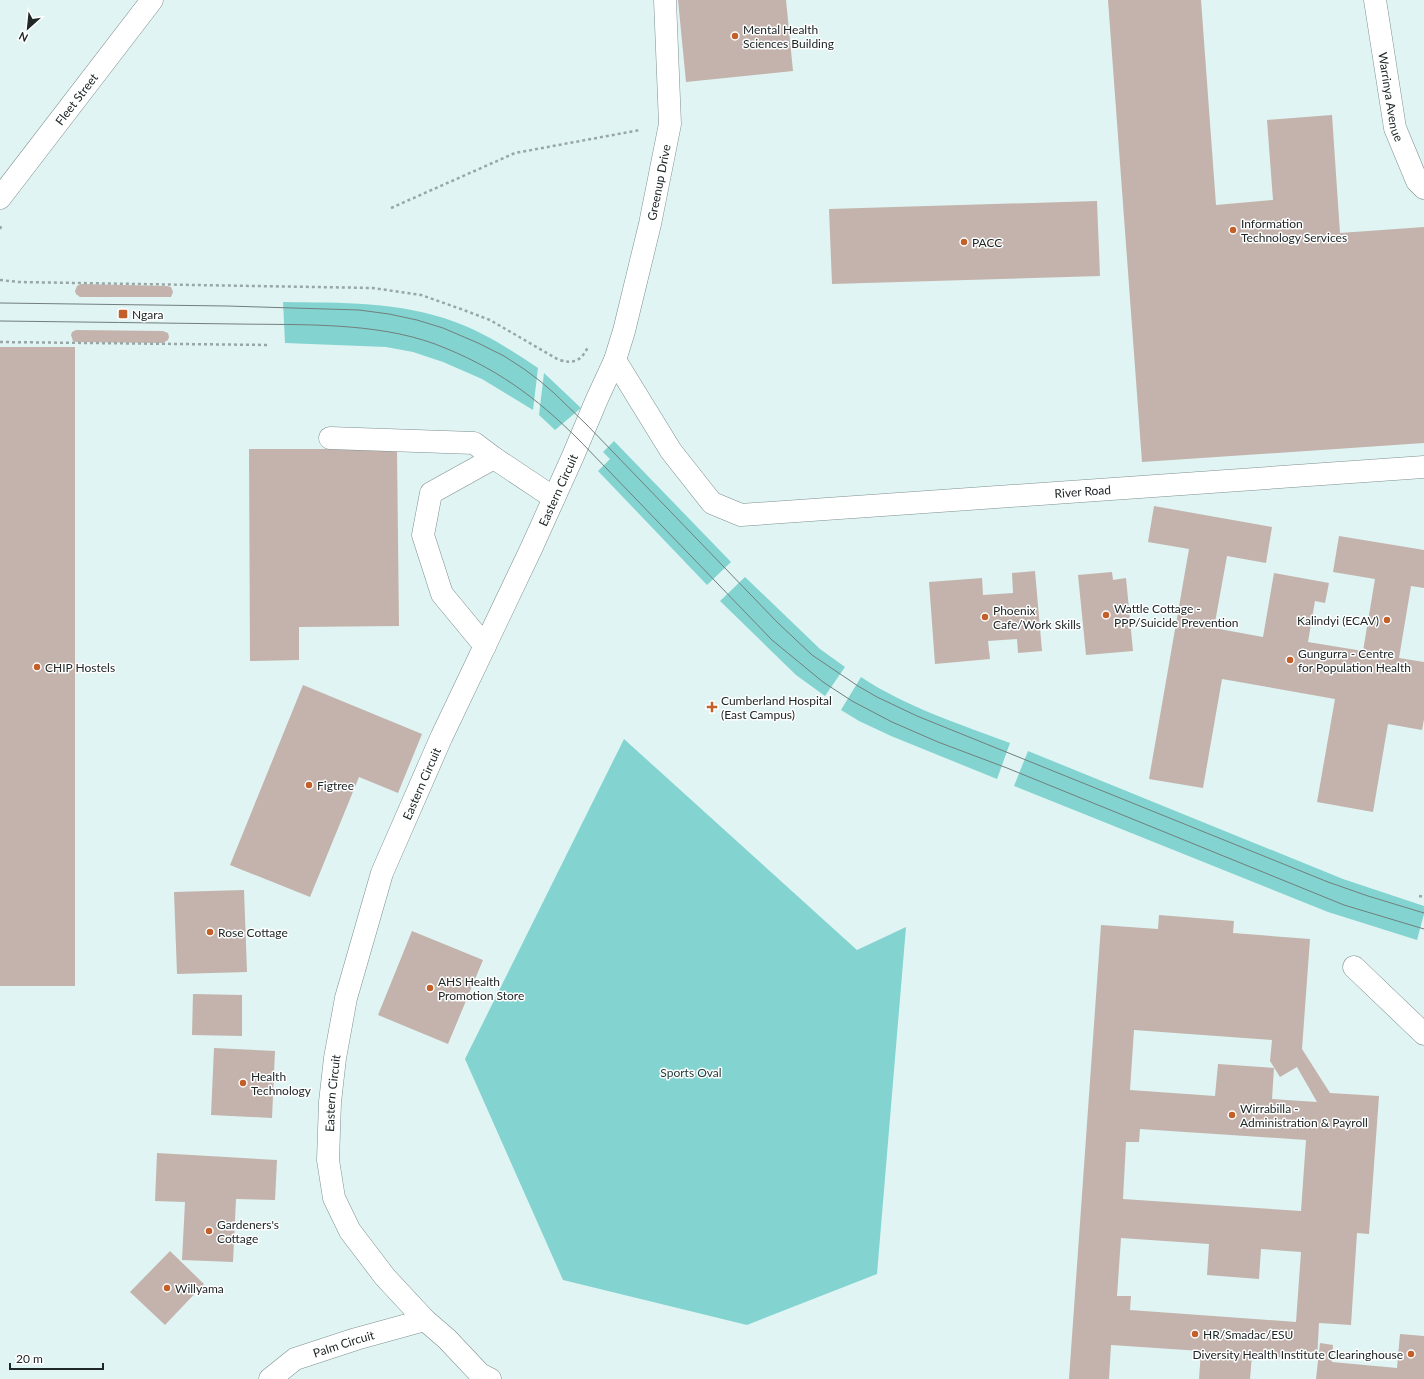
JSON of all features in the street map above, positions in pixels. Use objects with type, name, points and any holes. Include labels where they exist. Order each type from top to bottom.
[{"type":"street","name":"Fleet Street","points":[[0,198],[152,0]]},
{"type":"street","name":"Greenup Drive","points":[[615,360],[624,331],[648,232],[670,124],[665,0]]},
{"type":"street","name":"Warrinya Avenue","points":[[1375,0],[1394,128],[1417,181],[1424,188]]},
{"type":"street","name":"Eastern Circuit","points":[[483,1377],[385,1278],[350,1231],[334,1198],[328,1160],[330,1102],[335,1058],[346,998],[382,873],[442,738],[531,549],[580,441],[596,399],[615,360]]},
{"type":"street","name":"River Road","points":[[615,360],[671,451],[712,503],[741,515],[1424,467]]},
{"type":"street","points":[[330,438],[474,444],[554,498]]},
{"type":"street","points":[[485,646],[442,594],[423,535],[431,493],[494,458]]},
{"type":"street","points":[[1354,967],[1424,1034]]},
{"type":"street","name":"Palm Circuit","points":[[270,1379],[295,1359],[356,1339],[425,1320]]},
{"type":"path","points":[[391,208],[514,152],[670,124]]},
{"type":"path","points":[[0,280],[19,282],[373,288],[421,295],[490,320],[559,360],[570,363],[582,358],[590,341]]},
{"type":"path","points":[[0,342],[270,345]]},
{"type":"path","points":[[1419,896],[1424,897]]},
{"type":"green space","points":[[283,302],[370,304],[413,310],[434,315],[466,326],[498,342],[538,368],[533,410],[482,379],[443,362],[413,352],[386,347],[285,343]]},
{"type":"green space","points":[[544,373],[581,408],[555,430],[539,415]]},
{"type":"green space","points":[[614,441],[731,562],[707,585],[598,471],[610,459],[603,452]]},
{"type":"green space","points":[[745,577],[820,649],[845,667],[825,696],[796,675],[720,601]]},
{"type":"green space","points":[[861,677],[878,688],[915,706],[1010,743],[997,779],[891,736],[859,721],[841,710]]},
{"type":"green space","name":"Sports Oval","points":[[624,739],[857,950],[906,927],[877,1274],[747,1325],[563,1280],[465,1059]]},
{"type":"green space","points":[[1028,751],[1343,879],[1424,906],[1424,914],[1417,940],[1328,912],[1014,786]]},
{"type":"building","name":"Mental Health Sciences Building","points":[[678,0],[786,0],[793,71],[686,82]]},
{"type":"building","name":"Information Technology Services","points":[[1108,0],[1201,0],[1216,205],[1273,200],[1267,120],[1332,115],[1340,233],[1424,227],[1424,443],[1142,462]]},
{"type":"building","name":"PACC","points":[[1097,201],[1100,276],[832,284],[829,209]]},
{"type":"building","points":[[81,284],[167,286],[171,287],[173,292],[171,297],[80,297],[75,291],[77,286]]},
{"type":"building","points":[[76,330],[163,331],[168,333],[169,337],[168,340],[163,343],[76,342],[73,341],[71,335],[72,332]]},
{"type":"building","name":"CHIP Hostels","points":[[0,347],[75,347],[75,986],[0,986]]},
{"type":"building","points":[[249,449],[397,449],[399,626],[299,627],[299,660],[250,661]]},
{"type":"building","name":"Gungurra - Centre for Population Health","points":[[1154,506],[1272,527],[1266,563],[1227,556],[1214,628],[1263,637],[1274,573],[1329,583],[1325,603],[1315,601],[1308,642],[1363,651],[1375,579],[1333,572],[1339,536],[1424,550],[1424,588],[1411,586],[1399,658],[1424,662],[1424,719],[1422,730],[1388,724],[1373,812],[1317,802],[1335,699],[1222,679],[1203,788],[1149,779],[1189,549],[1148,542]]},
{"type":"building","name":"Phoenix Cafe/Work Skills","points":[[1035,571],[1042,651],[1018,653],[1017,639],[988,641],[990,659],[935,664],[929,582],[982,578],[983,595],[1013,593],[1012,573]]},
{"type":"building","name":"Wattle Cottage - PPP/Suicide Prevention","points":[[1112,572],[1113,580],[1126,578],[1133,651],[1086,655],[1078,575]]},
{"type":"building","name":"Figtree","points":[[303,685],[422,734],[398,793],[359,777],[310,897],[230,865]]},
{"type":"building","name":"Rose Cottage","points":[[244,890],[247,972],[177,974],[174,892]]},
{"type":"building","name":"Wirrabilla - Administration & Payroll","points":[[1159,915],[1234,921],[1233,933],[1310,939],[1302,1049],[1330,1093],[1379,1096],[1369,1234],[1357,1233],[1351,1325],[1319,1323],[1317,1360],[1252,1355],[1250,1379],[1199,1379],[1201,1351],[1111,1345],[1109,1379],[1069,1379],[1101,925],[1158,929]],"holes":[[[1134,1030],[1272,1040],[1270,1061],[1280,1077],[1297,1067],[1317,1102],[1272,1099],[1274,1068],[1218,1064],[1215,1096],[1130,1090]],[[1140,1129],[1306,1140],[1301,1211],[1123,1199],[1126,1142],[1139,1142]],[[1121,1238],[1209,1244],[1207,1275],[1259,1279],[1261,1249],[1301,1252],[1296,1322],[1130,1310],[1131,1296],[1117,1296]]]},
{"type":"building","name":"AHS Health Promotion Store","points":[[412,931],[483,960],[448,1044],[378,1015]]},
{"type":"building","name":"Health Technology","points":[[193,994],[242,995],[242,1036],[192,1035]]},
{"type":"building","name":"Health Technology","points":[[214,1048],[275,1051],[272,1118],[211,1115]]},
{"type":"building","name":"Gardeners's Cottage","points":[[157,1153],[277,1160],[275,1200],[236,1199],[233,1262],[182,1260],[185,1202],[155,1201]]},
{"type":"building","name":"Willyama","points":[[170,1251],[204,1284],[165,1325],[130,1292]]},
{"type":"building","name":"Diversity Health Institute Clearinghouse","points":[[1400,1334],[1424,1336],[1424,1379],[1316,1379],[1320,1343],[1333,1345],[1332,1362],[1397,1368]]},
{"type":"tram line","points":[[0,303],[227,306],[359,310],[389,314],[417,320],[443,328],[504,356],[524,369],[554,393],[587,425],[777,622],[812,655],[858,686],[917,716],[1328,882],[1424,913]]},
{"type":"tram line","points":[[0,321],[286,324],[338,326],[363,328],[412,337],[457,353],[513,384],[547,410],[580,441],[772,640],[823,682],[852,701],[892,722],[938,742],[1007,768],[1344,905],[1424,929]]},
{"type":"place","name":"Mental Health Sciences Building","points":[[735,36]]},
{"type":"place","name":"Information Technology Services","points":[[1233,230]]},
{"type":"place","name":"PACC","points":[[964,242]]},
{"type":"place","name":"Ngara","points":[[123,314]]},
{"type":"place","name":"Wattle Cottage - PPP/Suicide Prevention","points":[[1106,615]]},
{"type":"place","name":"Phoenix Cafe/Work Skills","points":[[985,617]]},
{"type":"place","name":"Kalindyi (ECAV)","points":[[1387,620]]},
{"type":"place","name":"Gungurra - Centre for Population Health","points":[[1290,660]]},
{"type":"place","name":"CHIP Hostels","points":[[37,667]]},
{"type":"place","name":"Cumberland Hospital (East Campus)","points":[[712,707]]},
{"type":"place","name":"Figtree","points":[[309,785]]},
{"type":"place","name":"Rose Cottage","points":[[210,932]]},
{"type":"place","name":"AHS Health Promotion Store","points":[[430,988]]},
{"type":"place","name":"Health Technology","points":[[243,1083]]},
{"type":"place","name":"Wirrabilla - Administration & Payroll","points":[[1232,1115]]},
{"type":"place","name":"Gardeners's Cottage","points":[[209,1231]]},
{"type":"place","name":"Willyama","points":[[167,1288]]},
{"type":"place","name":"HR/Smadac/ESU","points":[[1195,1334]]},
{"type":"place","name":"Diversity Health Institute Clearinghouse","points":[[1411,1354]]}]
